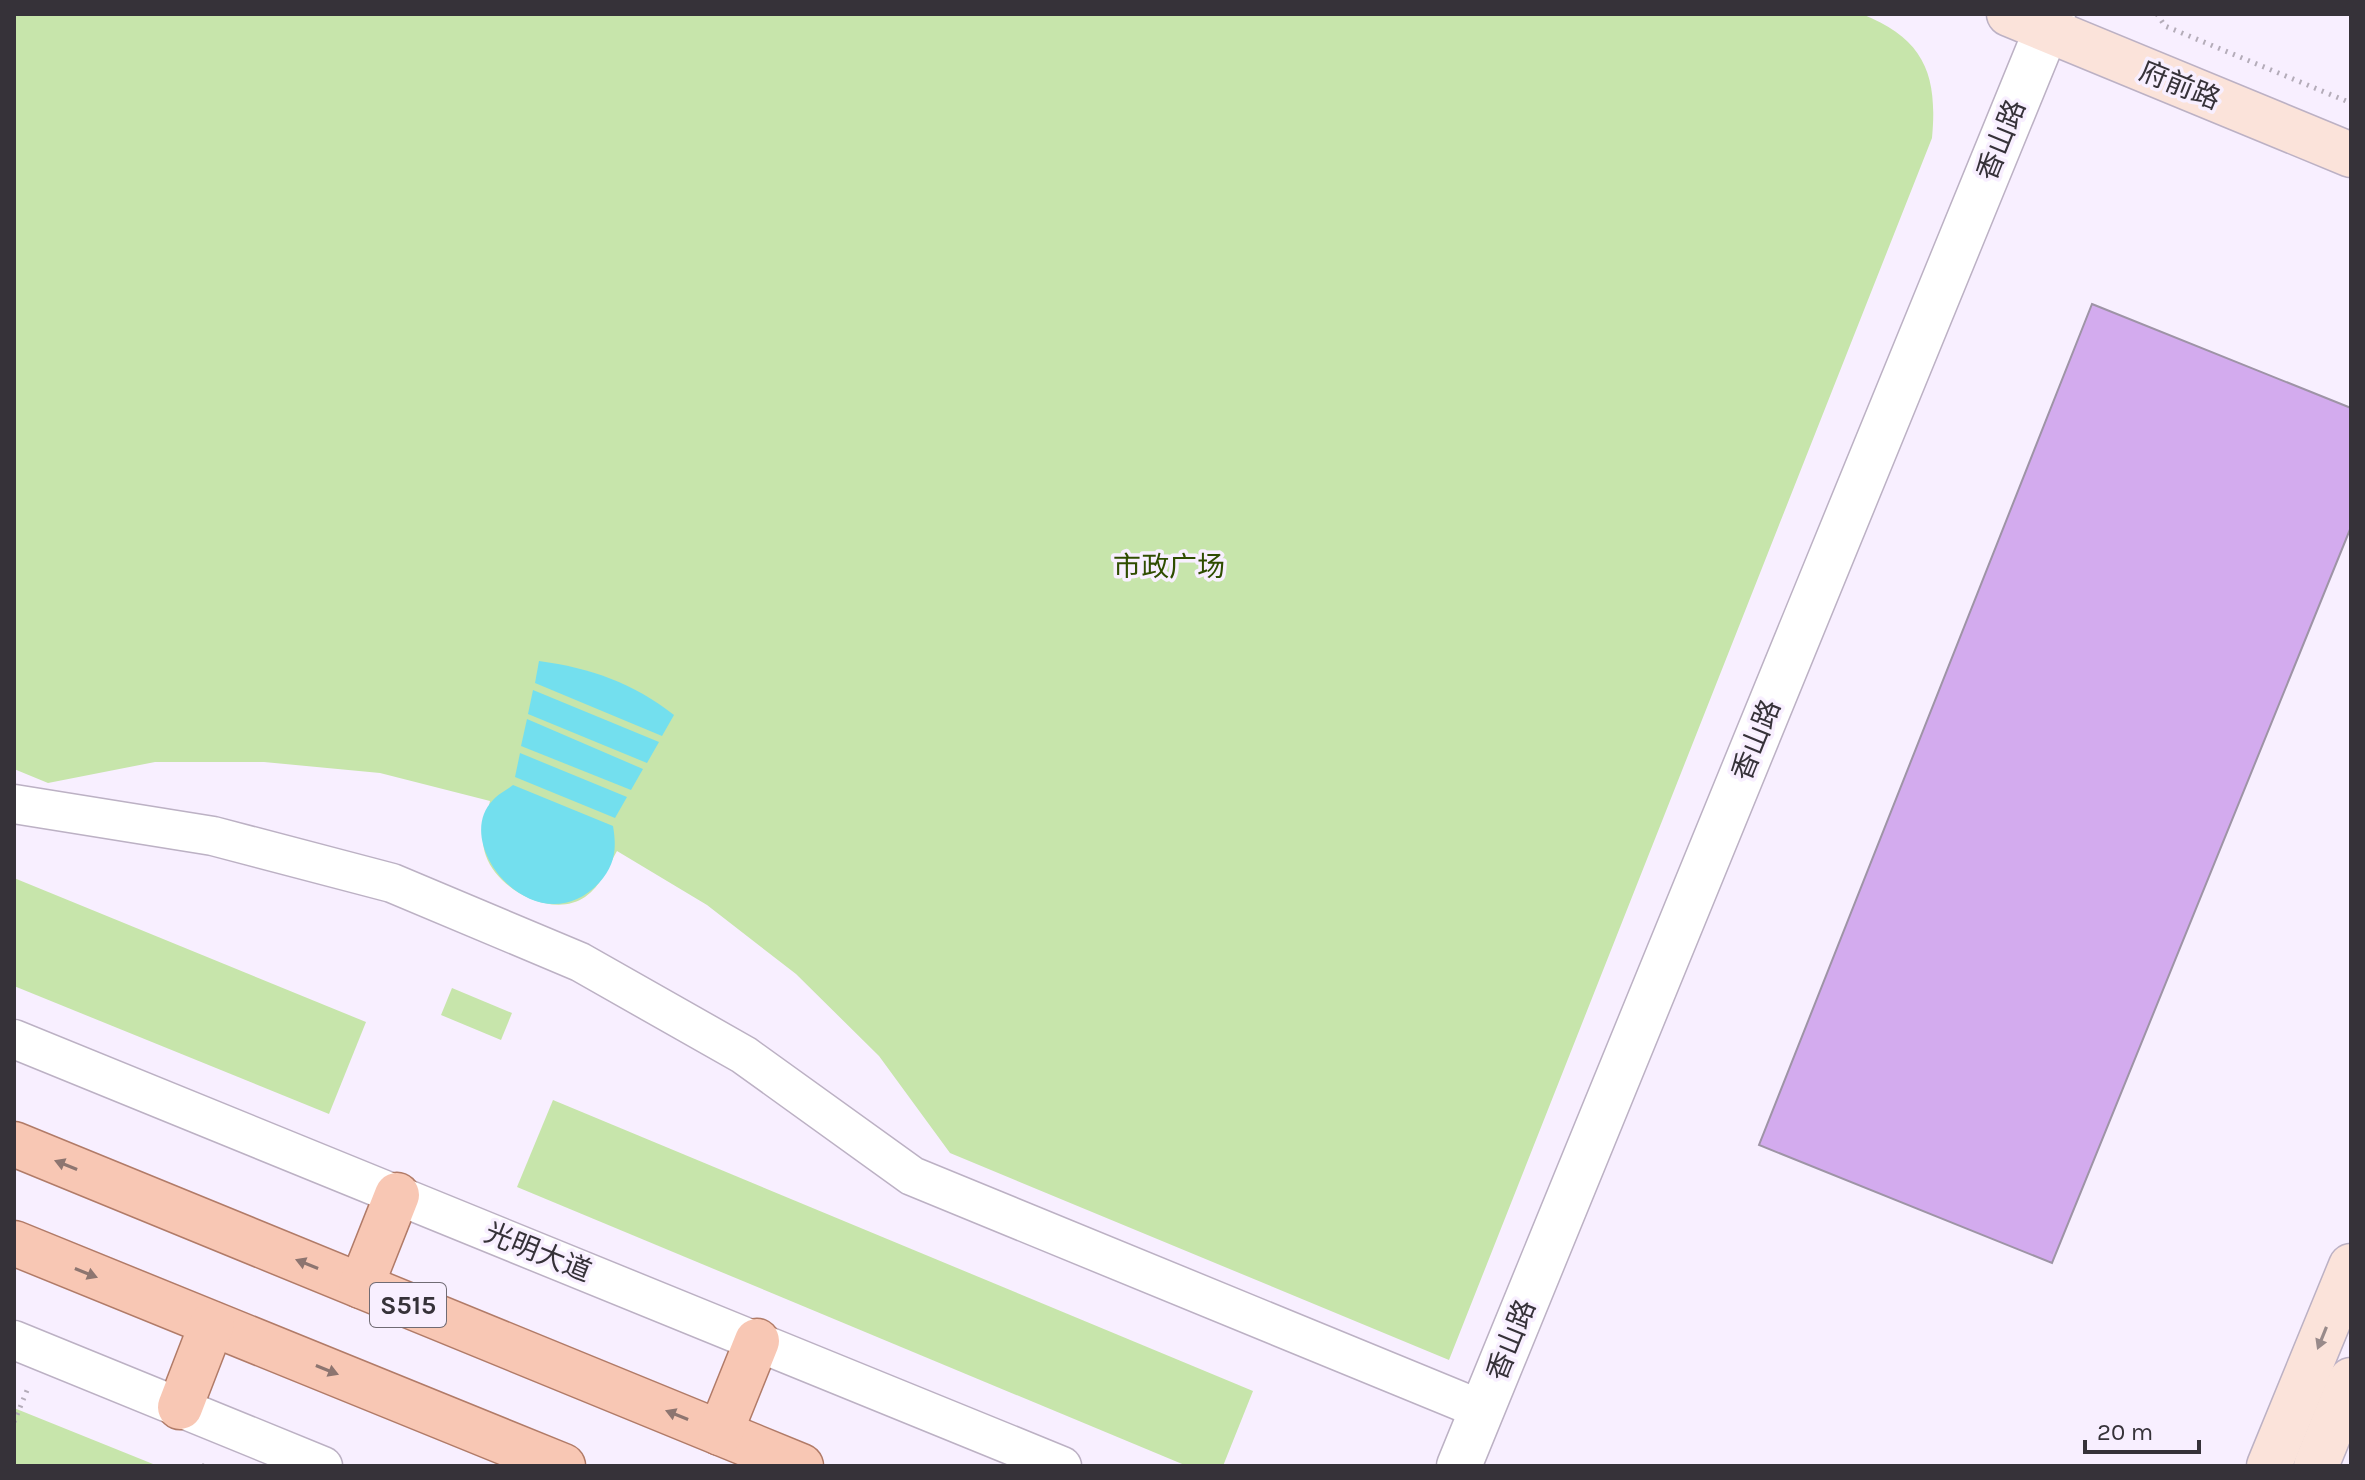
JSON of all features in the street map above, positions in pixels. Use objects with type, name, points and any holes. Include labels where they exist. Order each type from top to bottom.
[{"type":"main road","name":"府前路","points":[[2036,19],[2351,155]]},
{"type":"main road","name":"S515","points":[[14,1144],[801,1466]]},
{"type":"main road","points":[[361,1286],[397,1195]]},
{"type":"main road","points":[[14,1243],[563,1466]]},
{"type":"main road","points":[[2269,1466],[2351,1266]]},
{"type":"main road","points":[[180,1407],[212,1324]]},
{"type":"main road","points":[[720,1433],[757,1341]]},
{"type":"main road","points":[[2316,1466],[2351,1380]]},
{"type":"street","name":"香山路","points":[[1459,1466],[2036,19]]},
{"type":"street","points":[[14,804],[213,836],[392,883],[580,962],[744,1055],[912,1176],[1482,1410]]},
{"type":"street","name":"光明大道","points":[[14,1039],[1062,1466]]},
{"type":"street","points":[[14,1340],[323,1466]]},
{"type":"path","points":[[2157,14],[2165,26],[2351,103]]},
{"type":"path","points":[[14,1422],[28,1388]]},
{"type":"green space","name":"市政广场","points":[[14,14],[1862,14],[1900,35],[1913,47],[1929,77],[1932,138],[1449,1360],[950,1153],[879,1056],[796,974],[707,905],[617,851],[591,893],[572,903],[543,903],[514,890],[492,868],[483,842],[490,801],[380,773],[264,762],[155,762],[48,783],[14,769]]},
{"type":"green space","points":[[14,878],[366,1022],[329,1114],[14,986]]},
{"type":"green space","points":[[452,988],[512,1013],[501,1040],[441,1015]]},
{"type":"green space","points":[[553,1100],[1253,1391],[1223,1466],[1187,1466],[517,1187]]},
{"type":"green space","points":[[14,1408],[158,1466],[14,1466]]},
{"type":"water","points":[[539,661],[611,679],[643,694],[674,715],[662,736],[535,683]]},
{"type":"water","points":[[533,690],[659,742],[647,763],[528,714]]},
{"type":"water","points":[[527,719],[643,769],[631,790],[521,746]]},
{"type":"water","points":[[520,753],[627,797],[615,818],[515,777]]},
{"type":"water","points":[[513,785],[613,826],[615,849],[612,863],[599,883],[575,900],[550,904],[527,897],[506,883],[491,863],[482,841],[482,819],[493,800]]},
{"type":"building","points":[[2092,304],[2351,408],[2351,527],[2052,1263],[1759,1145]]}]
